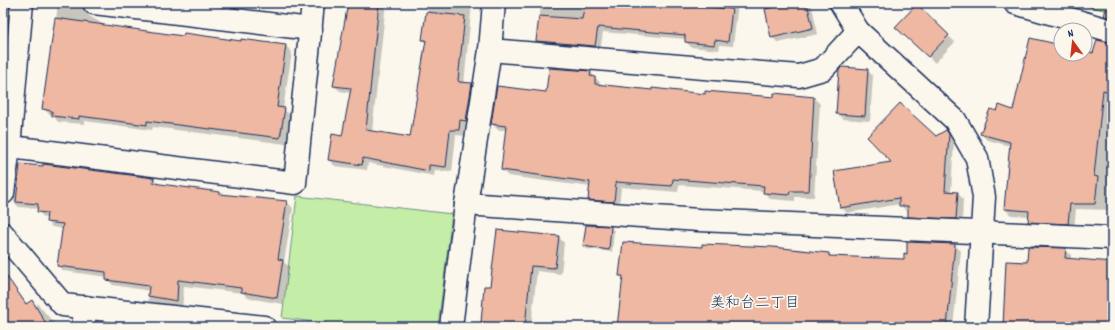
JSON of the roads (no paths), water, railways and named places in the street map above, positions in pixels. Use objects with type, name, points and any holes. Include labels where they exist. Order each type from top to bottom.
[{"type":"street","points":[[3,193],[6,147],[22,3]]},
{"type":"street","points":[[94,3],[311,29]]},
{"type":"street","points":[[6,147],[295,183],[313,3]]},
{"type":"street","points":[[451,327],[466,204],[490,50],[494,3]]},
{"type":"street","points":[[841,3],[858,31],[955,120],[977,158],[984,197],[976,327]]},
{"type":"street","points":[[1015,3],[1112,31]]},
{"type":"street","points":[[490,50],[799,76],[823,70],[858,31]]},
{"type":"street","points":[[466,204],[699,220],[1112,238]]},
{"type":"street","points":[[3,234],[64,305],[84,317],[264,327]]},
{"type":"district","name":"美和台二丁目","points":[[755,304]]}]
